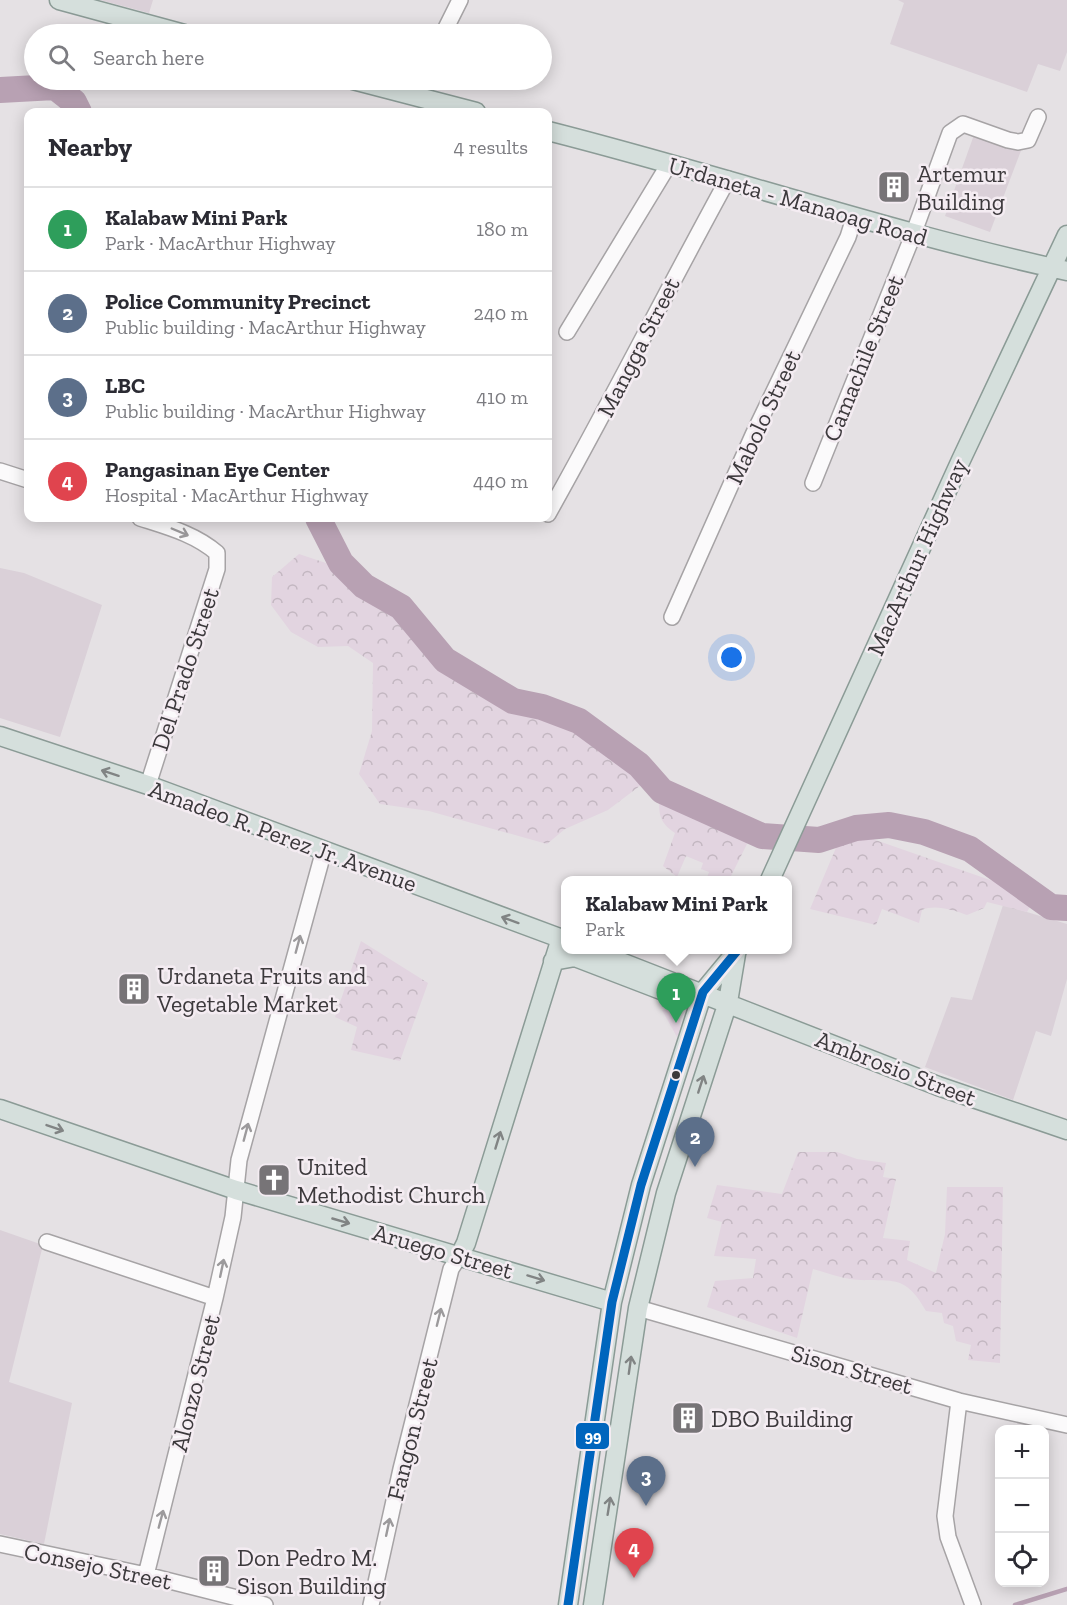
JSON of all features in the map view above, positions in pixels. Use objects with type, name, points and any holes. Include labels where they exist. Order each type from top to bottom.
[{"type":"main road","points":[[59,0],[147,24]]},
{"type":"main road","points":[[390,90],[461,108]]},
{"type":"main road","name":"Urdaneta - Manaoag Road","points":[[552,132],[728,179],[913,235],[1059,270]]},
{"type":"main road","name":"MacArthur Highway","points":[[772,876],[1059,270],[1067,235]]},
{"type":"main road","name":"Amadeo R. Perez Jr. Avenue","points":[[0,736],[148,785],[561,938]]},
{"type":"main road","points":[[460,1255],[466,1243],[553,961],[561,943]]},
{"type":"main road","points":[[601,954],[728,1002]]},
{"type":"main road","points":[[568,1605],[612,1302],[641,1185],[703,992],[734,954]]},
{"type":"main road","points":[[594,1605],[638,1308],[666,1193],[728,1002],[736,954]]},
{"type":"main road","points":[[553,961],[575,957],[661,990],[669,989],[678,983]]},
{"type":"main road","name":"Ambrosio Street","points":[[728,1002],[938,1086],[1067,1130]]},
{"type":"main road","name":"Aruego Street","points":[[0,1109],[236,1190],[612,1302]]},
{"type":"main road","points":[[658,1131],[683,1140]]},
{"type":"main road","points":[[576,1544],[602,1548]]},
{"type":"street","points":[[448,24],[460,0]]},
{"type":"street","points":[[412,96],[415,90]]},
{"type":"street","name":"Camachile Street","points":[[813,483],[954,129],[963,124],[1018,142],[1028,140],[1038,117]]},
{"type":"street","points":[[567,332],[669,164]]},
{"type":"street","name":"Mangga Street","points":[[552,507],[728,179]]},
{"type":"street","name":"Mabolo Street","points":[[672,617],[753,435],[848,237],[854,218]]},
{"type":"street","points":[[0,471],[24,479]]},
{"type":"street","name":"Del Prado Street","points":[[148,785],[217,569],[217,553],[206,544],[179,530],[153,522]]},
{"type":"street","name":"Alonzo Street","points":[[146,1575],[216,1298],[233,1217],[239,1160],[324,850]]},
{"type":"street","points":[[48,1242],[216,1298]]},
{"type":"street","name":"Fangon Street","points":[[371,1605],[401,1469],[451,1269],[460,1255]]},
{"type":"street","name":"Sison Street","points":[[638,1308],[959,1401],[1067,1425]]},
{"type":"street","points":[[959,1401],[945,1516],[948,1537],[973,1605]]},
{"type":"street","name":"Consejo Street","points":[[0,1544],[146,1575],[265,1605]]},
{"type":"shaded area","points":[[100,0],[153,0],[149,13]]},
{"type":"shaded area","points":[[898,0],[1067,0],[1067,52],[1060,71],[1038,64],[1027,92],[890,44],[904,3]]},
{"type":"shaded area","points":[[975,132],[1022,148],[990,232],[945,216]]},
{"type":"shaded area","points":[[0,568],[24,573],[102,605],[60,737],[0,718]]},
{"type":"shaded area","points":[[1003,905],[1067,924],[1067,979],[1051,1036],[1036,1031],[1013,1100],[925,1067],[951,997],[972,1000]]},
{"type":"shaded area","points":[[0,1230],[43,1245],[9,1382],[72,1403],[44,1544],[0,1534]]},
{"type":"green space","points":[[299,554],[326,563],[406,619],[432,654],[487,689],[522,707],[537,708],[566,719],[592,734],[645,782],[608,810],[565,829],[547,844],[429,811],[380,804],[359,774],[372,731],[373,663],[348,646],[318,647],[291,632],[271,605],[272,577]]},
{"type":"green space","points":[[659,796],[751,836],[731,876],[708,876],[709,872],[701,869],[703,863],[686,856],[677,876],[663,866],[675,833],[661,818]]},
{"type":"green space","points":[[844,829],[1036,896],[1027,912],[987,902],[984,908],[967,915],[944,908],[927,908],[922,910],[919,923],[882,909],[876,925],[810,909]]},
{"type":"green space","points":[[361,941],[428,983],[400,1061],[351,1050],[357,1027],[335,1017]]},
{"type":"green space","points":[[671,1009],[681,1021],[677,1037],[662,1010]]},
{"type":"green space","points":[[798,1152],[837,1152],[857,1159],[886,1163],[883,1177],[896,1179],[883,1238],[910,1241],[907,1260],[936,1273],[945,1234],[947,1187],[1003,1187],[1000,1363],[968,1360],[971,1345],[956,1341],[953,1326],[944,1323],[942,1313],[926,1311],[910,1289],[894,1282],[850,1279],[813,1269],[797,1338],[707,1307],[715,1281],[753,1278],[756,1259],[714,1256],[722,1222],[707,1218],[717,1185],[782,1194]]},
{"type":"waterway","points":[[0,90],[24,89]]},
{"type":"waterway","points":[[59,90],[74,102],[77,108]]},
{"type":"waterway","points":[[320,522],[341,563],[364,586],[401,607],[445,660],[513,701],[542,707],[579,721],[639,765],[662,791],[762,836],[819,840],[856,828],[889,825],[924,832],[970,849],[1051,907],[1067,908]]},
{"type":"waterway","points":[[1015,1605],[1067,1589]]},
{"type":"transit line","name":"99","points":[[568,1605],[612,1302],[641,1185],[703,992],[735,954]]},
{"type":"place","name":"Artemur Building","points":[[894,187]]},
{"type":"place","name":"Urdaneta Fruits and Vegetable Market","points":[[134,989]]},
{"type":"place","name":"Kalabaw Mini Park","points":[[676,1023]]},
{"type":"place","name":"Police Community Precinct","points":[[695,1167]]},
{"type":"place","name":"United Methodist Church","points":[[274,1180]]},
{"type":"place","name":"DBO Building","points":[[688,1418]]},
{"type":"place","name":"LBC","points":[[646,1506]]},
{"type":"place","name":"Don Pedro M. Sison Building","points":[[214,1571]]},
{"type":"place","name":"Pangasinan Eye Center","points":[[634,1578]]}]
